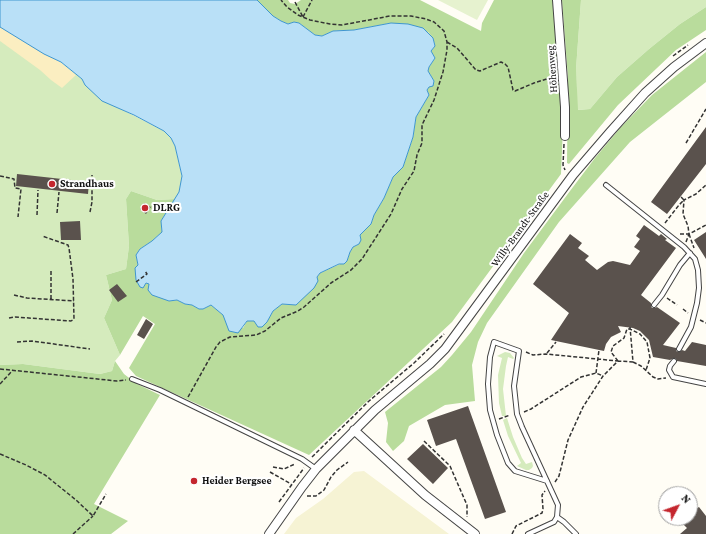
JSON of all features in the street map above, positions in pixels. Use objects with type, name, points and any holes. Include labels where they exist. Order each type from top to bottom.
[{"type":"street","name":"Höhenweg","points":[[557,0],[564,75],[565,136]]},
{"type":"street","name":"Willy-Brandt-Straße","points":[[269,534],[299,490],[316,469],[375,410],[430,364],[445,349],[573,175],[610,132],[645,93],[668,72],[706,43]]},
{"type":"street","points":[[354,430],[425,495],[475,534]]},
{"type":"lane","points":[[606,185],[684,247],[695,260],[698,270],[699,288],[697,303],[691,327],[680,349]]},
{"type":"lane","points":[[654,305],[680,265],[690,253]]},
{"type":"lane","points":[[528,534],[554,522],[557,517],[558,505],[517,414],[514,386],[519,351],[494,342],[490,357],[488,384],[490,410],[502,449],[510,467],[521,474],[546,481]]},
{"type":"lane","points":[[674,361],[669,370],[673,377],[706,384]]},
{"type":"lane","points":[[132,379],[185,402],[302,459],[316,469]]},
{"type":"lane","points":[[557,517],[576,534]]},
{"type":"path","points":[[185,402],[220,342],[230,337],[256,335],[266,331],[281,318],[304,307],[331,282],[350,270],[366,253],[391,214],[402,189],[414,171],[417,155],[422,143],[422,125],[434,100],[443,72],[447,42],[444,32],[434,22],[411,16],[390,16],[342,25],[330,24],[303,17],[292,11],[281,0]]},
{"type":"path","points":[[303,17],[312,0]]},
{"type":"path","points":[[295,2],[303,17]]},
{"type":"path","points":[[447,42],[457,48],[476,70],[480,71],[501,62],[505,64],[508,67],[513,90],[515,91],[550,77],[564,75]]},
{"type":"path","points":[[673,56],[690,44]]},
{"type":"path","points":[[686,143],[706,108]]},
{"type":"path","points":[[565,136],[564,165],[566,171]]},
{"type":"path","points":[[90,212],[92,202],[92,175]]},
{"type":"path","points":[[0,176],[14,179],[15,188],[21,189],[18,217]]},
{"type":"path","points":[[661,228],[678,205],[696,194],[706,185]]},
{"type":"path","points":[[37,215],[38,190]]},
{"type":"path","points":[[57,213],[59,192]]},
{"type":"path","points":[[680,196],[684,200],[683,214],[688,226],[689,234],[684,247]]},
{"type":"path","points":[[668,234],[689,234],[706,225]]},
{"type":"path","points":[[9,318],[15,317],[71,321],[74,319],[73,279],[68,245],[42,236]]},
{"type":"path","points":[[51,270],[51,299]]},
{"type":"path","points":[[136,282],[147,274],[145,270]]},
{"type":"path","points":[[14,295],[27,298],[74,301]]},
{"type":"path","points":[[667,298],[677,305]]},
{"type":"path","points":[[618,361],[611,352],[613,346],[624,338],[627,329],[630,328]]},
{"type":"path","points":[[630,328],[632,362]]},
{"type":"path","points":[[630,328],[640,334],[646,342],[650,358],[646,370]]},
{"type":"path","points":[[308,463],[369,401],[414,363],[448,330]]},
{"type":"path","points":[[17,342],[32,341],[90,349]]},
{"type":"path","points":[[546,354],[556,342]]},
{"type":"path","points":[[596,373],[599,350]]},
{"type":"path","points":[[519,351],[526,351],[533,355],[546,354],[632,362],[641,366],[658,379],[671,375]]},
{"type":"path","points":[[512,534],[516,526],[542,512],[542,495],[554,484],[559,476],[568,440],[583,407],[603,376],[618,361]]},
{"type":"path","points":[[0,369],[117,381],[132,379]]},
{"type":"path","points":[[0,384],[13,370]]},
{"type":"path","points":[[493,420],[531,410],[581,377],[596,373],[603,376]]},
{"type":"path","points":[[424,441],[450,466],[467,505],[468,516],[465,526]]},
{"type":"path","points":[[0,454],[45,475],[93,516]]},
{"type":"path","points":[[273,467],[284,469],[302,459]]},
{"type":"path","points":[[270,472],[288,482],[307,496],[316,496],[324,490],[331,477],[337,470],[348,462]]},
{"type":"path","points":[[74,534],[93,516],[106,494]]},
{"type":"shaded area","points":[[364,471],[449,534],[284,534],[296,518],[323,499],[354,472]]},
{"type":"green space","points":[[257,0],[288,0],[290,3],[295,4],[301,0],[420,0],[481,31],[482,23],[494,0],[553,0],[563,126],[561,174],[452,322],[309,455],[136,376],[129,368],[155,324],[143,316],[120,355],[104,318],[112,300],[106,275],[126,269],[129,246],[126,199],[131,191],[157,200],[176,199],[161,221],[162,232],[140,249],[136,255],[138,265],[135,268],[145,283],[150,284],[149,286],[169,301],[177,300],[199,309],[203,309],[211,305],[223,315],[228,324],[228,328],[243,328],[247,321],[254,320],[267,322],[273,311],[282,304],[296,305],[320,273],[347,261],[353,247],[359,244],[360,235],[371,224],[393,177],[403,167],[413,137],[416,117],[429,95],[427,90],[434,81],[428,71],[435,58],[431,51],[435,46],[433,38],[428,32],[391,23],[354,30],[333,31],[322,36],[315,35],[299,23],[294,22],[288,24],[281,21],[273,16]]},
{"type":"green space","points":[[438,0],[488,0],[477,20]]},
{"type":"green space","points":[[562,0],[581,0],[576,69],[578,110],[590,109],[617,77],[680,24],[706,7],[706,30],[676,50],[618,105],[569,164],[567,163],[568,78]]},
{"type":"green space","points":[[581,0],[706,0],[706,7],[680,24],[617,77],[590,109],[577,110],[576,69]]},
{"type":"green space","points":[[0,27],[60,62],[82,79],[85,85],[119,108],[164,131],[171,138],[175,146],[182,177],[176,199],[157,200],[131,191],[126,199],[129,246],[126,269],[106,275],[112,300],[104,318],[120,355],[115,361],[112,371],[100,374],[23,364],[0,365]]},
{"type":"green space","points":[[706,52],[706,82],[630,142],[559,222],[487,323],[478,342],[472,365],[475,401],[445,405],[409,426],[404,441],[393,451],[386,442],[388,423],[385,412],[441,367],[452,355],[471,332],[524,253],[595,158],[621,127],[652,95]]},
{"type":"green space","points":[[505,352],[510,353],[514,358],[508,357],[506,366],[503,389],[506,416],[502,416],[499,403],[498,375],[502,358],[497,356]]},
{"type":"green space","points":[[115,361],[124,374],[137,384],[160,395],[94,504],[128,521],[111,534],[0,534],[0,365],[23,364],[100,374],[112,371]]},
{"type":"green space","points":[[507,418],[522,458],[526,464],[532,462],[533,466],[529,470],[517,466],[521,463],[508,436],[503,420]]},
{"type":"sand","points":[[0,27],[60,62],[76,75],[62,88],[0,41]]},
{"type":"water","points":[[0,0],[257,0],[273,16],[281,21],[288,24],[294,22],[299,23],[315,35],[322,36],[333,31],[354,30],[391,23],[408,24],[423,28],[433,38],[435,46],[431,51],[435,58],[428,71],[434,81],[433,86],[429,87],[427,90],[429,95],[416,117],[413,137],[403,167],[393,177],[371,224],[360,235],[361,240],[359,244],[353,247],[347,261],[344,264],[339,264],[320,273],[317,277],[318,281],[314,288],[296,305],[282,304],[273,311],[267,322],[262,327],[258,327],[254,321],[247,321],[238,333],[229,331],[223,315],[211,305],[203,309],[199,309],[177,300],[169,301],[152,295],[148,290],[149,284],[146,283],[143,288],[140,287],[136,280],[135,268],[138,265],[136,255],[140,249],[162,232],[161,221],[179,192],[182,176],[175,146],[171,138],[164,131],[134,115],[102,101],[85,85],[82,79],[61,62],[44,54],[0,27]]},
{"type":"building","points":[[706,127],[706,164],[667,214],[651,202]]},
{"type":"building","name":"Strandhaus","points":[[17,174],[89,182],[88,194],[16,186]]},
{"type":"building","name":"DLRG","points":[[144,203],[151,207],[146,214],[140,209]]},
{"type":"building","points":[[80,221],[81,240],[61,240],[60,222]]},
{"type":"building","points":[[644,225],[659,236],[661,234],[667,239],[665,240],[676,248],[641,295],[651,303],[652,308],[657,307],[680,323],[663,345],[676,348],[676,351],[679,352],[682,350],[685,351],[692,342],[706,345],[706,366],[677,361],[674,358],[670,360],[653,357],[649,340],[640,331],[633,328],[618,326],[621,332],[611,337],[606,344],[604,351],[551,340],[569,313],[533,284],[570,234],[582,243],[578,248],[589,256],[585,260],[597,270],[608,262],[613,261],[630,265],[640,251],[634,247],[640,239],[636,236]]},
{"type":"building","points":[[706,232],[706,259],[694,240]]},
{"type":"building","points":[[117,284],[127,296],[118,302],[109,290]]},
{"type":"building","points":[[146,319],[153,324],[144,339],[137,335]]},
{"type":"building","points":[[468,406],[506,512],[485,519],[456,439],[436,446],[427,420]]},
{"type":"building","points":[[423,444],[448,468],[433,484],[407,459]]},
{"type":"building","points":[[698,508],[706,516],[706,534],[680,534],[687,528],[685,526],[698,526]]},
{"type":"place","name":"Strandhaus","points":[[52,184]]},
{"type":"place","name":"DLRG","points":[[145,208]]},
{"type":"place","name":"Heider Bergsee","points":[[194,481]]}]
